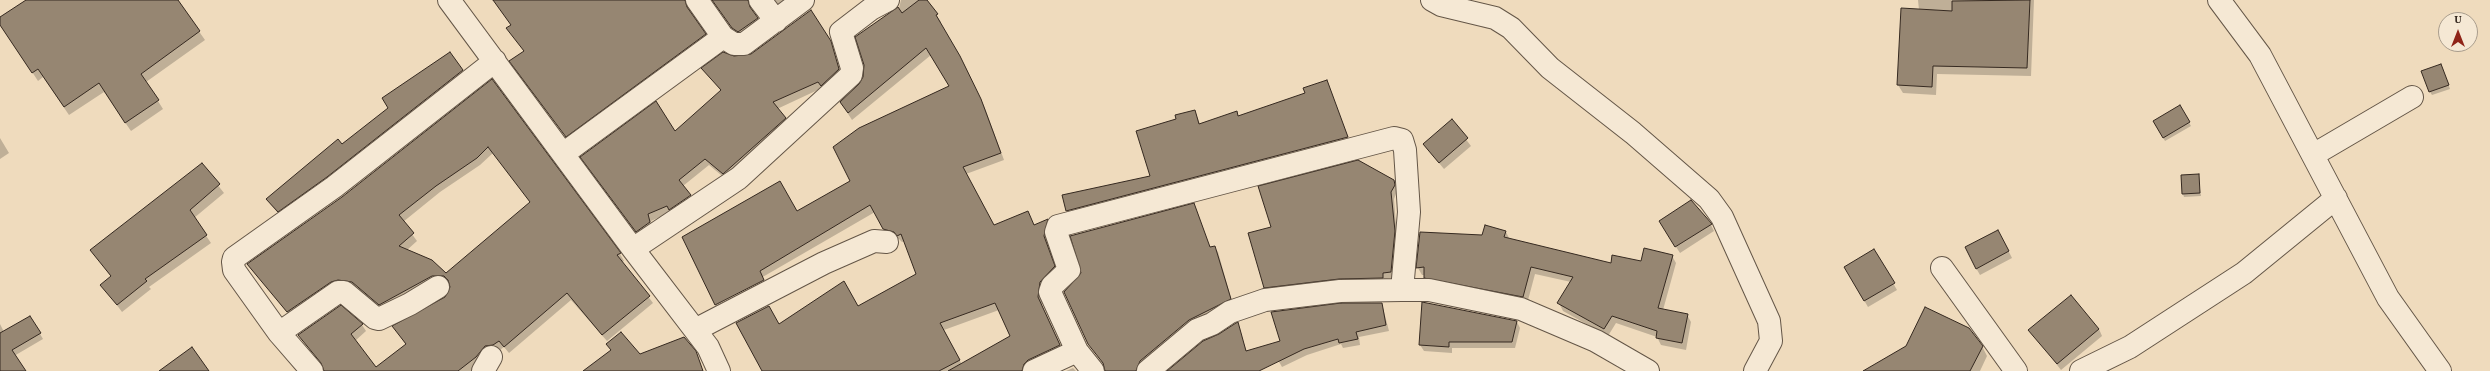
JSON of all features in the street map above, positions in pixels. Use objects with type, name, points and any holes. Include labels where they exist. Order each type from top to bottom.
[{"type":"street","points":[[449,0],[495,60],[633,249],[708,347],[719,371]]},
{"type":"street","points":[[697,0],[723,37],[734,44],[742,45],[803,0]]},
{"type":"street","points":[[760,0],[776,21]]},
{"type":"street","points":[[1432,0],[1441,5],[1495,18],[1512,28],[1550,68],[1633,132],[1709,200],[1722,217],[1769,322],[1771,341],[1755,371]]},
{"type":"street","points":[[2219,0],[2260,55],[2388,298],[2440,371]]},
{"type":"street","points":[[633,249],[739,178],[851,75],[852,68],[841,32],[874,3]]},
{"type":"street","points":[[563,154],[723,37]]},
{"type":"street","points":[[312,371],[279,333],[234,270],[234,258],[334,187],[495,60]]},
{"type":"street","points":[[2313,155],[2412,97]]},
{"type":"street","points":[[1093,371],[1077,351],[1050,292],[1052,286],[1069,270],[1056,232],[1058,226],[1394,138],[1402,140],[1405,150],[1409,212],[1402,290]]},
{"type":"street","points":[[2081,371],[2130,348],[2244,273],[2336,198]]},
{"type":"street","points":[[695,330],[857,248],[874,241],[887,242]]},
{"type":"street","points":[[1942,268],[2016,371]]},
{"type":"street","points":[[279,333],[338,292],[344,292],[378,319],[410,304],[438,287]]},
{"type":"street","points":[[1148,371],[1197,330],[1212,324],[1230,312],[1265,300],[1340,291],[1402,290],[1429,290],[1521,309],[1596,341],[1648,371]]},
{"type":"street","points":[[1034,371],[1077,351]]},
{"type":"building","points":[[26,0],[178,0],[200,31],[141,74],[159,100],[125,123],[99,83],[64,107],[38,69],[32,73],[0,25],[0,17]]},
{"type":"building","points":[[493,0],[685,0],[687,7],[706,34],[566,137],[509,61],[524,51],[506,28],[511,25]]},
{"type":"building","points":[[712,0],[748,0],[750,7],[758,18],[738,32],[732,28]]},
{"type":"building","points":[[919,0],[927,0],[938,14],[936,15],[960,56],[981,99],[1001,153],[963,167],[994,225],[1028,211],[1034,225],[1048,219],[1044,236],[1055,266],[1040,282],[1038,297],[1060,345],[1028,360],[1024,364],[1022,371],[948,371],[1010,336],[995,303],[940,323],[960,360],[939,371],[762,371],[736,323],[769,306],[779,324],[844,281],[858,306],[916,274],[901,234],[897,236],[894,232],[883,229],[870,205],[760,271],[764,280],[715,305],[682,237],[780,181],[797,211],[850,181],[833,147],[859,128],[949,86],[926,48],[848,113],[840,102],[859,84],[863,77],[864,65],[855,37],[898,7],[902,13]]},
{"type":"building","points":[[2030,0],[2027,68],[1933,66],[1932,87],[1897,85],[1901,8],[1952,11],[1952,1]]},
{"type":"building","points":[[811,10],[831,41],[839,69],[821,86],[818,82],[773,102],[786,118],[723,174],[705,159],[679,180],[691,195],[669,210],[667,206],[648,214],[650,222],[636,232],[580,157],[656,101],[675,131],[721,90],[701,68],[723,52],[734,56],[751,54]]},
{"type":"building","points":[[450,52],[463,70],[327,177],[278,212],[266,199],[338,139],[342,144],[388,108],[382,98]]},
{"type":"building","points":[[2441,64],[2449,85],[2429,92],[2421,71]]},
{"type":"building","points":[[492,79],[621,253],[617,255],[650,296],[602,335],[567,293],[504,347],[499,341],[493,345],[485,346],[476,357],[458,371],[324,371],[321,363],[298,335],[341,305],[363,324],[351,334],[376,367],[406,344],[392,326],[445,297],[450,287],[448,280],[444,276],[432,276],[379,305],[352,282],[338,280],[331,282],[287,312],[247,264],[342,197]],"holes":[[[488,147],[530,202],[446,273],[432,260],[399,246],[414,233],[399,215],[436,186],[477,158]]]},
{"type":"building","points":[[1327,80],[1348,137],[1066,211],[1062,195],[1150,176],[1136,131],[1176,119],[1175,115],[1195,110],[1199,124],[1237,111],[1238,116],[1305,93],[1303,88]]},
{"type":"building","points":[[2180,105],[2190,122],[2163,138],[2153,121]]},
{"type":"building","points":[[1452,119],[1468,138],[1439,163],[1423,144]]},
{"type":"building","points":[[1358,160],[1394,180],[1395,185],[1391,192],[1395,231],[1391,272],[1383,273],[1383,278],[1339,279],[1264,288],[1248,233],[1271,227],[1258,186]]},
{"type":"building","points":[[202,163],[220,184],[190,210],[207,235],[145,279],[147,281],[117,305],[100,285],[111,276],[90,250]]},
{"type":"building","points":[[2199,174],[2200,193],[2182,194],[2181,175]]},
{"type":"building","points":[[1691,200],[1712,224],[1675,247],[1659,221]]},
{"type":"building","points":[[1194,203],[1210,247],[1215,246],[1231,299],[1189,320],[1140,361],[1136,371],[1105,371],[1103,363],[1088,344],[1064,292],[1081,273],[1070,236]]},
{"type":"building","points":[[1485,225],[1506,231],[1504,237],[1611,263],[1612,255],[1641,261],[1644,248],[1673,255],[1658,308],[1688,314],[1682,343],[1656,338],[1657,331],[1612,316],[1604,329],[1557,303],[1573,277],[1531,267],[1523,297],[1424,278],[1424,267],[1416,268],[1420,232],[1482,235]]},
{"type":"building","points":[[1998,230],[2009,251],[1976,269],[1965,247]]},
{"type":"building","points":[[1874,249],[1895,283],[1864,301],[1844,267]]},
{"type":"building","points":[[2071,295],[2099,329],[2057,364],[2028,330]]},
{"type":"building","points":[[1422,302],[1517,321],[1512,342],[1449,342],[1449,347],[1419,345]]},
{"type":"building","points":[[1341,303],[1382,303],[1386,325],[1356,332],[1358,339],[1339,343],[1338,339],[1304,349],[1259,371],[1167,371],[1203,341],[1219,334],[1238,322],[1246,351],[1280,341],[1271,312]]},
{"type":"building","points":[[1925,307],[1969,328],[1983,346],[1970,371],[1863,371],[1906,346]]},
{"type":"building","points":[[30,316],[41,333],[12,350],[26,371],[0,371],[0,333]]},
{"type":"building","points":[[621,332],[640,354],[684,337],[696,351],[703,371],[583,371],[611,350],[606,344]]},
{"type":"building","points":[[192,347],[209,371],[159,371]]}]
